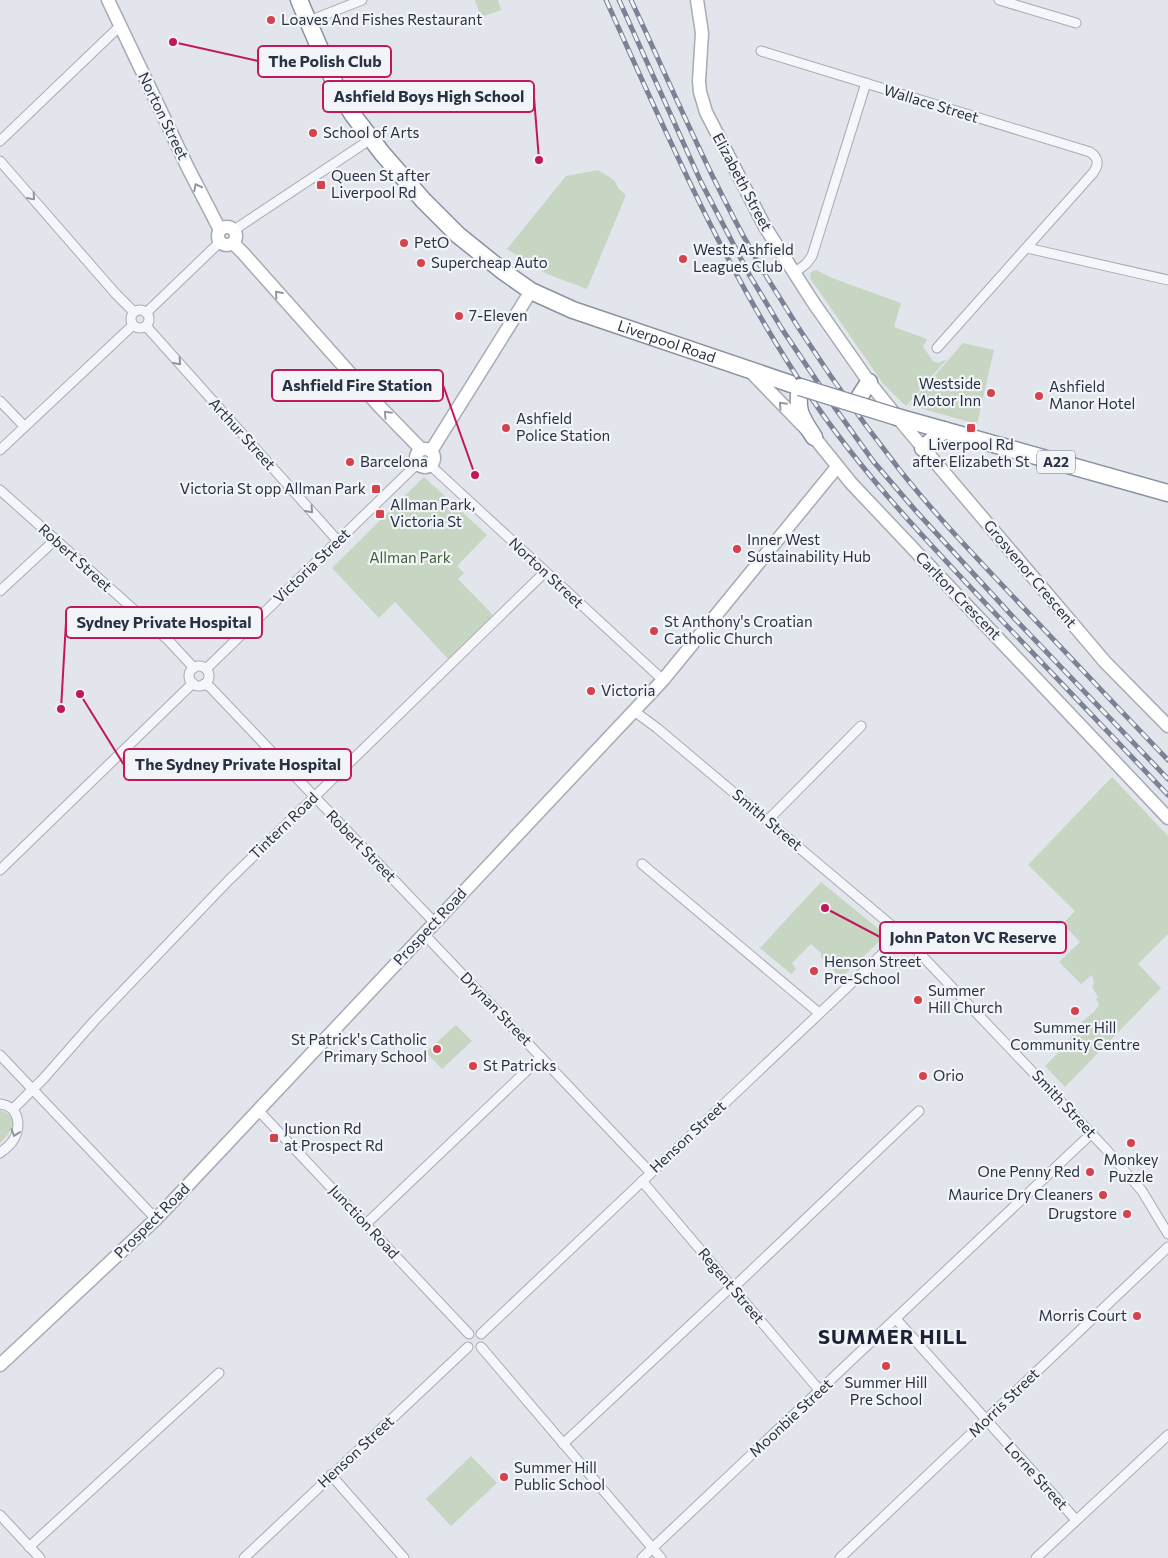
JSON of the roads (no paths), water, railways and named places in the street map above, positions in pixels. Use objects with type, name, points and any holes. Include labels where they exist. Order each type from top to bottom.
[{"type":"highway","name":"Liverpool Road","points":[[299,0],[338,91],[371,139],[418,194],[458,235],[531,291],[573,310],[751,372],[800,387],[858,400],[897,417],[1168,493]]},
{"type":"highway","points":[[858,400],[869,382]]},
{"type":"highway","points":[[800,387],[798,406],[814,437]]},
{"type":"highway","points":[[923,448],[944,430]]},
{"type":"main road","name":"Norton Street","points":[[108,0],[188,168],[227,236],[380,407],[426,450]]},
{"type":"main road","name":"Elizabeth Street","points":[[697,0],[702,33],[699,81],[704,108],[757,213],[794,273],[869,382],[897,417]]},
{"type":"main road","points":[[424,464],[416,456],[426,450],[531,291]]},
{"type":"main road","name":"Carlton Crescent","points":[[751,372],[814,437],[838,467],[1168,818]]},
{"type":"main road","name":"Grosvenor Crescent","points":[[897,417],[1105,662],[1168,726]]},
{"type":"main road","name":"Prospect Road","points":[[0,1366],[156,1219],[663,680],[838,467]]},
{"type":"street","points":[[309,22],[362,0]]},
{"type":"street","points":[[999,0],[1076,23]]},
{"type":"street","points":[[0,141],[120,26]]},
{"type":"street","name":"Wallace Street","points":[[760,51],[1090,152],[1097,161],[1095,170],[1027,248]]},
{"type":"street","points":[[794,273],[806,264],[812,256],[866,83]]},
{"type":"street","points":[[146,313],[227,236],[371,139]]},
{"type":"street","points":[[0,161],[115,293],[134,312]]},
{"type":"street","points":[[937,348],[1027,248],[1168,280]]},
{"type":"street","points":[[139,310],[146,313],[148,321],[146,326],[141,328],[133,325],[130,318],[134,312],[139,310]]},
{"type":"street","points":[[0,450],[133,325]]},
{"type":"street","name":"Arthur Street","points":[[146,326],[338,541]]},
{"type":"street","points":[[0,401],[24,426]]},
{"type":"street","name":"Victoria Street","points":[[206,669],[338,541],[424,464]]},
{"type":"street","name":"Norton Street","points":[[424,464],[663,680]]},
{"type":"street","name":"Robert Street","points":[[0,490],[168,641],[194,668]]},
{"type":"street","points":[[0,591],[55,540]]},
{"type":"street","name":"Tintern Road","points":[[13,1109],[33,1090],[95,1020],[228,882],[545,572]]},
{"type":"street","points":[[200,666],[206,669],[209,677],[204,684],[193,683],[190,675],[194,668],[200,666]]},
{"type":"street","points":[[0,870],[193,683]]},
{"type":"street","name":"Robert Street","points":[[204,684],[210,687],[434,922]]},
{"type":"street","name":"Smith Street","points":[[634,711],[767,821],[897,935],[902,929],[906,930],[909,936],[907,940],[1092,1133],[1142,1191],[1168,1234]]},
{"type":"street","points":[[767,821],[861,726]]},
{"type":"street","points":[[642,864],[819,1013]]},
{"type":"street","name":"Drynan Street","points":[[424,934],[650,1172]]},
{"type":"street","name":"Henson Street","points":[[481,1334],[819,1013],[897,935]]},
{"type":"street","points":[[0,1054],[156,1219]]},
{"type":"street","points":[[366,1224],[541,1057]]},
{"type":"street","points":[[0,1104],[7,1105],[18,1116],[18,1129],[12,1142],[0,1154]]},
{"type":"street","name":"Junction Road","points":[[258,1110],[469,1334]]},
{"type":"street","points":[[564,1444],[919,1111]]},
{"type":"street","name":"Moonbie Street","points":[[642,1558],[1092,1133]]},
{"type":"street","name":"Regent Street","points":[[642,1181],[820,1390]]},
{"type":"street","name":"Morris Street","points":[[840,1558],[1168,1247]]},
{"type":"street","name":"Lorne Street","points":[[896,1319],[1076,1520]]},
{"type":"street","points":[[476,1332],[481,1334],[483,1340],[481,1347],[476,1350],[468,1347],[466,1340],[469,1334],[476,1332]]},
{"type":"street","name":"Henson Street","points":[[244,1558],[468,1347]]},
{"type":"street","points":[[481,1347],[661,1558]]},
{"type":"street","points":[[29,1547],[219,1372]]},
{"type":"street","points":[[1036,1558],[1168,1435]]},
{"type":"street","points":[[331,1475],[404,1558]]},
{"type":"street","points":[[0,1515],[40,1558]]},
{"type":"railway","points":[[606,0],[700,204],[753,304],[781,352],[812,399],[852,454],[919,531],[1168,795]]},
{"type":"railway","points":[[619,0],[701,182],[750,276],[782,329],[835,408],[873,461],[915,510],[1014,618],[1168,779]]},
{"type":"railway","points":[[631,0],[730,212],[768,279],[847,400],[899,469],[942,520],[1168,760]]},
{"type":"place","name":"Loaves And Fishes Restaurant","points":[[271,20]]},
{"type":"place","name":"The Polish Club","points":[[173,42]]},
{"type":"place","name":"School of Arts","points":[[313,133]]},
{"type":"place","name":"Ashfield Boys High School","points":[[539,160]]},
{"type":"place","name":"Queen St after Liverpool Rd","points":[[321,185]]},
{"type":"place","name":"PetO","points":[[404,243]]},
{"type":"place","name":"Wests Ashfield Leagues Club","points":[[683,259]]},
{"type":"place","name":"Supercheap Auto","points":[[421,263]]},
{"type":"place","name":"7-Eleven","points":[[459,316]]},
{"type":"place","name":"Westside Motor Inn","points":[[991,393]]},
{"type":"place","name":"Ashfield Manor Hotel","points":[[1039,396]]},
{"type":"place","name":"Ashfield Police Station","points":[[506,428]]},
{"type":"place","name":"Liverpool Rd after Elizabeth St","points":[[971,428]]},
{"type":"place","name":"Barcelona","points":[[350,462]]},
{"type":"place","name":"Ashfield Fire Station","points":[[475,475]]},
{"type":"place","name":"Victoria St opp Allman Park","points":[[376,489]]},
{"type":"place","name":"Allman Park, Victoria St","points":[[380,514]]},
{"type":"place","name":"Inner West Sustainability Hub","points":[[737,549]]},
{"type":"place","name":"St Anthony's Croatian Catholic Church","points":[[654,631]]},
{"type":"place","name":"Victoria","points":[[591,691]]},
{"type":"place","name":"The Sydney Private Hospital","points":[[80,694]]},
{"type":"place","name":"Sydney Private Hospital","points":[[61,709]]},
{"type":"place","name":"John Paton VC Reserve","points":[[825,908]]},
{"type":"place","name":"Henson Street Pre-School","points":[[814,971]]},
{"type":"place","name":"Summer Hill Church","points":[[918,1000]]},
{"type":"place","name":"Summer Hill Community Centre","points":[[1075,1011]]},
{"type":"place","name":"St Patrick's Catholic Primary School","points":[[437,1049]]},
{"type":"place","name":"St Patricks","points":[[473,1066]]},
{"type":"place","name":"Orio","points":[[923,1076]]},
{"type":"place","name":"Junction Rd at Prospect Rd","points":[[274,1138]]},
{"type":"place","name":"Monkey Puzzle","points":[[1131,1143]]},
{"type":"place","name":"One Penny Red","points":[[1090,1172]]},
{"type":"place","name":"Maurice Dry Cleaners","points":[[1103,1195]]},
{"type":"place","name":"Drugstore","points":[[1127,1214]]},
{"type":"place","name":"Morris Court","points":[[1137,1316]]},
{"type":"place","name":"Summer Hill Pre School","points":[[886,1366]]},
{"type":"place","name":"Summer Hill Public School","points":[[504,1477]]},
{"type":"district","name":"SUMMER HILL","points":[[893,1337]]},
{"type":"park label","name":"Allman Park","points":[[410,558]]}]
